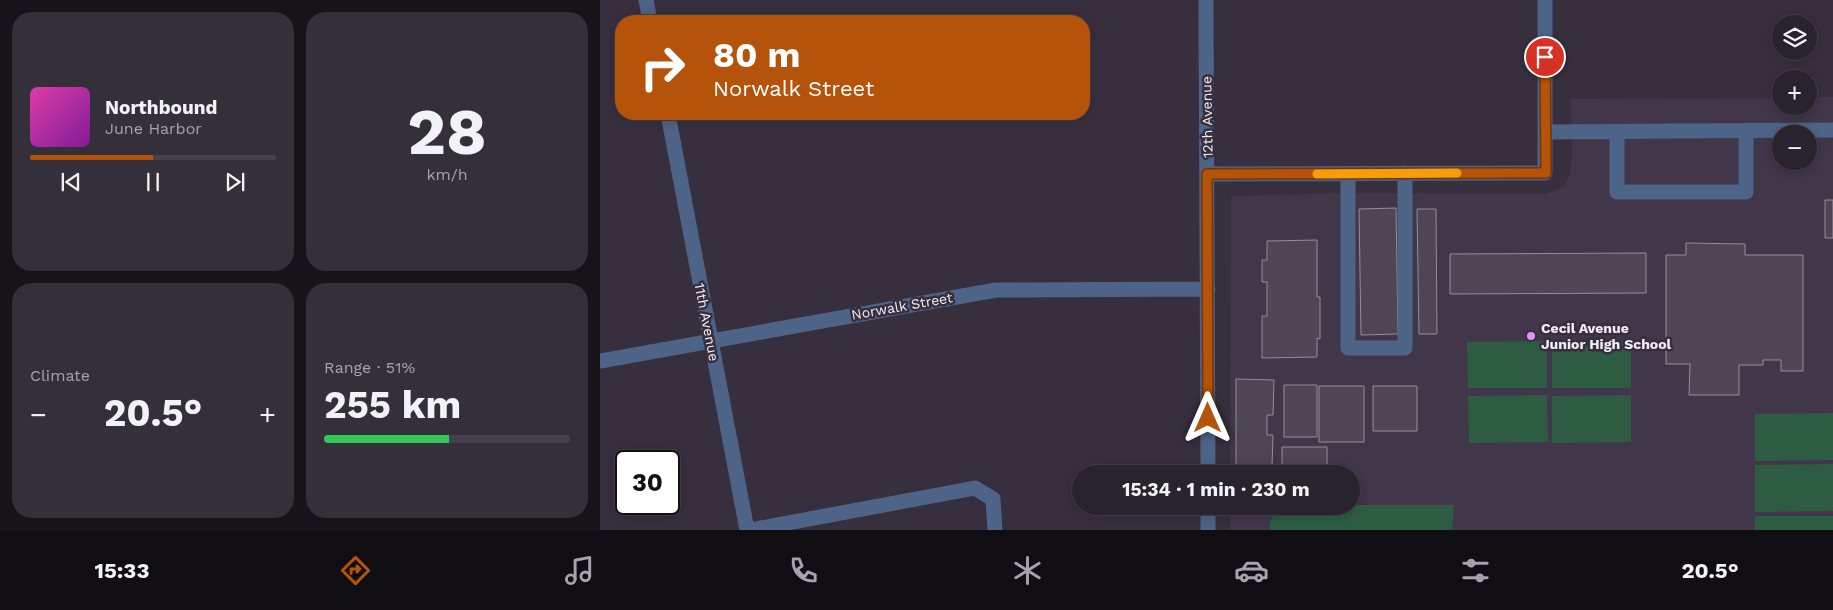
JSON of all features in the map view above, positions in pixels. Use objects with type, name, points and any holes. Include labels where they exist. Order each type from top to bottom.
[{"type":"street","points":[[646,0],[649,15]]},
{"type":"street","name":"12th Avenue","points":[[1206,0],[1208,465]]},
{"type":"street","points":[[1207,174],[1546,173],[1545,0]]},
{"type":"street","name":"11th Avenue","points":[[669,120],[748,530]]},
{"type":"street","points":[[1617,132],[1617,192],[1746,192],[1746,130]]},
{"type":"street","points":[[1546,132],[1833,130]]},
{"type":"street","points":[[1348,174],[1348,348],[1405,348],[1405,173]]},
{"type":"street","name":"Norwalk Street","points":[[600,361],[996,290],[1208,289]]},
{"type":"street","points":[[748,530],[975,488],[992,499],[995,530]]},
{"type":"street","points":[[1208,515],[1208,530]]},
{"type":"shaded area","name":"Cecil Avenue Junior High School","points":[[1817,97],[1833,97],[1833,530],[1230,530],[1230,515],[1360,515],[1360,465],[1230,465],[1231,196],[1348,193],[1546,194],[1559,189],[1565,184],[1570,174],[1572,159],[1571,99],[1772,98],[1772,115],[1817,115]]},
{"type":"green space","points":[[1547,341],[1547,388],[1468,388],[1467,342]]},
{"type":"green space","points":[[1552,341],[1631,341],[1631,388],[1552,388]]},
{"type":"green space","points":[[1547,395],[1548,442],[1469,443],[1468,396]]},
{"type":"green space","points":[[1631,395],[1631,442],[1552,443],[1552,396]]},
{"type":"green space","points":[[1833,413],[1833,460],[1755,461],[1755,414]]},
{"type":"green space","points":[[1833,464],[1833,511],[1755,512],[1755,465]]},
{"type":"green space","points":[[1360,505],[1454,505],[1452,530],[1269,530],[1273,516],[1360,515]]},
{"type":"green space","points":[[1755,516],[1833,516],[1833,530],[1755,530]]},
{"type":"building","points":[[1825,200],[1833,200],[1833,238],[1825,238]]},
{"type":"building","points":[[1396,208],[1398,334],[1361,335],[1359,209]]},
{"type":"building","points":[[1417,209],[1436,209],[1437,334],[1419,334]]},
{"type":"building","points":[[1317,240],[1317,297],[1320,297],[1320,339],[1317,338],[1317,357],[1262,358],[1262,316],[1267,316],[1267,282],[1262,282],[1262,260],[1267,260],[1267,241]]},
{"type":"building","points":[[1686,243],[1745,244],[1745,255],[1803,255],[1803,371],[1781,371],[1781,360],[1763,360],[1763,365],[1739,365],[1739,395],[1689,395],[1690,364],[1666,364],[1666,255],[1686,255]]},
{"type":"building","points":[[1646,253],[1646,293],[1450,294],[1450,254]]},
{"type":"building","points":[[1236,379],[1274,380],[1273,415],[1267,415],[1267,435],[1273,435],[1272,465],[1236,465]]},
{"type":"building","points":[[1284,385],[1317,385],[1317,437],[1284,437]]},
{"type":"building","points":[[1319,386],[1364,386],[1364,442],[1319,442]]},
{"type":"building","points":[[1373,386],[1417,386],[1417,431],[1373,431]]},
{"type":"building","points":[[1282,447],[1327,447],[1327,465],[1282,465]]},
{"type":"slow traffic","points":[[1317,174],[1457,173]]},
{"type":"place","name":"Cecil Avenue Junior High School","points":[[1531,336]]},
{"type":"route","points":[[1208,418],[1207,174],[1546,173],[1545,57]]}]
